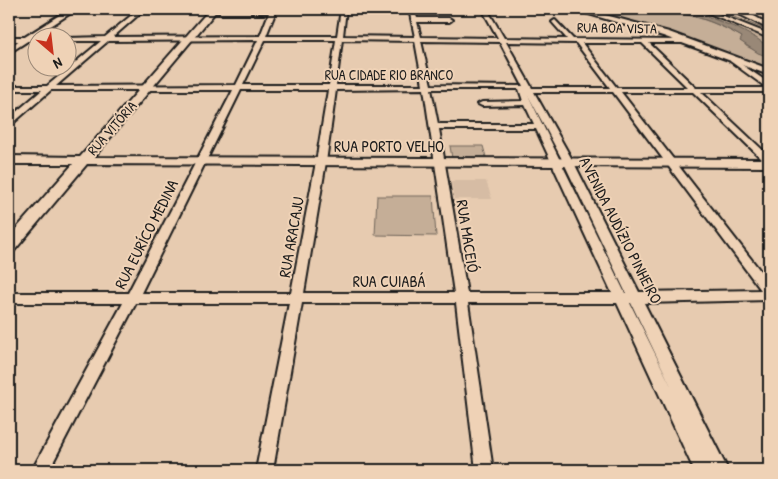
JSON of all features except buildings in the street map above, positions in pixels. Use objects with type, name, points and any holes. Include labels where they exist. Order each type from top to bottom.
[{"type":"main road","points":[[9,52],[66,9]]},
{"type":"main road","points":[[9,46],[24,39],[72,9]]},
{"type":"main road","points":[[576,9],[640,26],[769,72]]},
{"type":"main road","name":"RUA VITÓRIA","points":[[9,247],[214,10]]},
{"type":"main road","name":"RUA PORTO VELHO","points":[[9,160],[81,164],[565,166],[672,166],[769,162]]},
{"type":"main road","name":"RUA PORTO VELHO","points":[[9,167],[40,163]]},
{"type":"main road","name":"RUA PORTO VELHO","points":[[672,166],[769,170]]},
{"type":"street","points":[[9,122],[142,9]]},
{"type":"street","name":"RUA ARACAJU","points":[[265,470],[320,165],[344,9]]},
{"type":"street","name":"AVENIDA AUDÍZIO PINHEIRO","points":[[479,9],[499,39],[565,166],[618,262],[720,470]]},
{"type":"street","name":"AVENIDA AUDÍZIO PINHEIRO","points":[[485,9],[491,25]]},
{"type":"street","points":[[704,9],[769,36]]},
{"type":"street","points":[[732,9],[769,27]]},
{"type":"street","points":[[214,10],[273,10]]},
{"type":"street","name":"RUA EURÍCO MEDINA","points":[[40,470],[132,298],[263,38],[273,10]]},
{"type":"street","points":[[413,14],[448,20]]},
{"type":"street","name":"RUA MACEIÓ","points":[[413,14],[435,127],[486,470]]},
{"type":"street","points":[[758,20],[769,19]]},
{"type":"street","points":[[555,22],[574,40],[616,90],[769,293]]},
{"type":"street","name":"RUA BOA VISTA","points":[[78,39],[340,38],[686,42]]},
{"type":"street","points":[[9,39],[28,39]]},
{"type":"street","points":[[643,41],[769,162]]},
{"type":"street","points":[[732,60],[769,88]]},
{"type":"street","name":"RUA CIDADE RIO BRANCO","points":[[9,88],[428,87],[616,90],[769,88]]},
{"type":"street","name":"AVENIDA AUDÍZIO PINHEIRO","points":[[525,89],[528,103],[539,126],[565,166],[605,261],[703,470]]},
{"type":"street","points":[[482,104],[528,103]]},
{"type":"street","name":"RUA PORTO VELHO","points":[[435,127],[539,126]]},
{"type":"street","points":[[605,261],[618,262]]},
{"type":"street","name":"RUA CUIABÁ","points":[[9,298],[636,298],[769,293]]},
{"type":"street","points":[[688,437],[704,438]]},
{"type":"shaded area","points":[[583,9],[645,9],[683,14],[702,19],[742,37],[746,46],[769,57],[769,69],[735,59],[661,30]]},
{"type":"shaded area","points":[[651,9],[679,9],[703,15],[737,28],[769,47],[769,57],[758,53],[740,41],[742,37],[710,21],[686,14]]},
{"type":"shaded area","points":[[727,14],[769,31],[769,47],[718,20],[703,15]]},
{"type":"shaded area","points":[[450,146],[483,146],[486,157],[452,158]]},
{"type":"shaded area","points":[[451,181],[486,181],[492,199],[454,199]]},
{"type":"shaded area","points":[[377,196],[433,196],[436,236],[375,235]]}]
